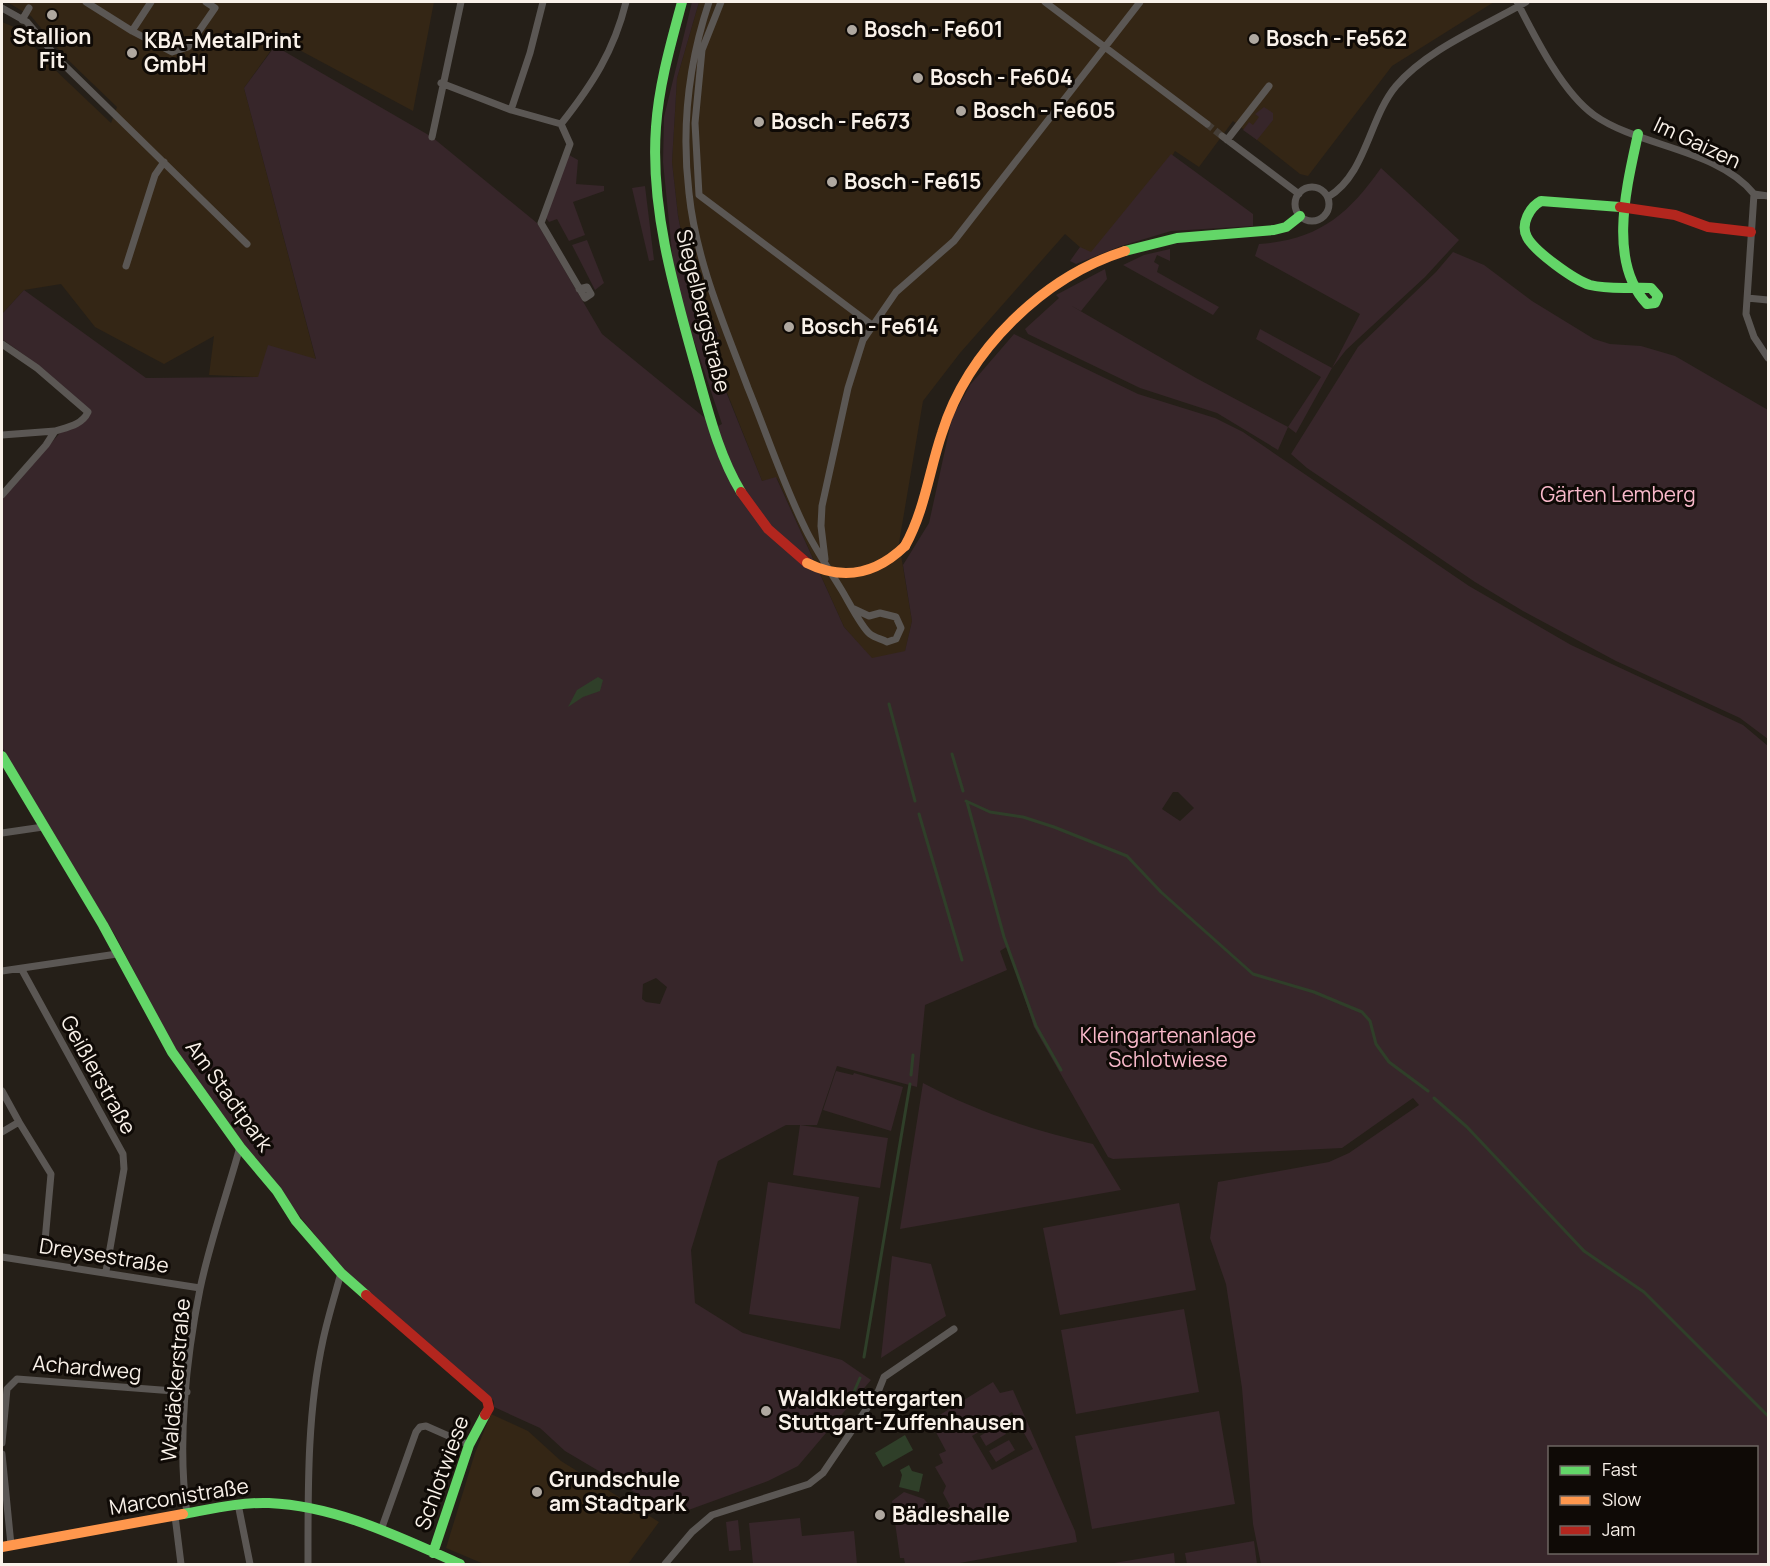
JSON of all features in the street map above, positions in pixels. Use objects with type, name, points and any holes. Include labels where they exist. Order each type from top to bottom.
[{"type":"street","points":[[86,2],[132,31],[172,52],[188,47],[215,4],[206,2]]},
{"type":"street","points":[[132,31],[151,2]]},
{"type":"street","points":[[432,136],[441,83],[461,2]]},
{"type":"street","points":[[511,110],[530,53],[543,2]]},
{"type":"street","points":[[561,124],[587,91],[618,35],[626,2]]},
{"type":"street","name":"Siegelbergstraße","points":[[682,2],[668,52],[655,142],[660,222],[667,266],[711,421],[733,477],[763,524],[807,563],[836,574],[852,575],[885,564],[905,546],[921,517],[934,454],[954,402],[981,357],[1033,304],[1078,272],[1123,251],[1172,240],[1274,230],[1286,227],[1300,216]]},
{"type":"street","points":[[709,2],[693,52],[686,106],[686,160],[694,228],[712,296],[785,484],[809,536],[869,634],[887,642],[896,639],[901,628],[896,617],[880,613],[869,616],[854,609]]},
{"type":"street","points":[[721,2],[702,50],[695,123],[699,195],[872,325]]},
{"type":"street","points":[[1045,2],[1207,124]]},
{"type":"street","points":[[826,563],[821,526],[822,506],[857,353],[872,325],[896,292],[954,241],[1140,2]]},
{"type":"street","points":[[1328,197],[1349,178],[1386,101],[1405,76],[1452,44],[1518,4],[1526,2]]},
{"type":"street","name":"Im Gaizen","points":[[1518,4],[1565,84],[1579,103],[1604,121],[1720,167],[1747,185],[1754,194],[1747,298],[1749,328],[1767,354]]},
{"type":"street","points":[[2,8],[22,20],[61,62],[247,244]]},
{"type":"street","points":[[22,20],[29,8]]},
{"type":"street","points":[[441,83],[511,110],[561,124]]},
{"type":"street","points":[[1269,86],[1225,138],[1299,194]]},
{"type":"street","points":[[561,124],[570,144],[541,223],[579,289]]},
{"type":"street","points":[[1638,134],[1626,207],[1626,260],[1633,286],[1594,285],[1579,280],[1527,238],[1524,230],[1530,210],[1541,201],[1626,207],[1675,215],[1708,227],[1752,232]]},
{"type":"street","points":[[126,266],[155,175],[164,162]]},
{"type":"street","points":[[1314,188],[1328,197],[1329,209],[1322,218],[1311,221],[1300,216],[1295,205],[1299,194],[1314,188]]},
{"type":"street","points":[[1754,194],[1768,196]]},
{"type":"street","points":[[1747,298],[1768,300]]},
{"type":"street","points":[[2,344],[37,368],[88,412],[85,418],[76,424],[55,431],[2,435]]},
{"type":"street","points":[[2,495],[46,445],[55,431]]},
{"type":"street","name":"Am Stadtpark","points":[[2,756],[103,925],[172,1052],[240,1147],[277,1191],[296,1221],[341,1273],[487,1400],[489,1408]]},
{"type":"street","points":[[2,833],[43,827]]},
{"type":"street","points":[[2,971],[22,970],[47,963],[117,954]]},
{"type":"street","name":"Geißlerstraße","points":[[22,970],[123,1154],[124,1169],[106,1271]]},
{"type":"street","points":[[2,1091],[51,1174],[45,1241]]},
{"type":"street","points":[[2,1132],[19,1122]]},
{"type":"street","name":"Waldäckerstraße","points":[[187,1514],[184,1456],[187,1392],[200,1288],[240,1147]]},
{"type":"street","name":"Dreysestraße","points":[[2,1257],[106,1271],[200,1288]]},
{"type":"street","points":[[308,1564],[308,1463],[314,1405],[323,1340],[341,1273]]},
{"type":"street","points":[[665,1564],[692,1532],[712,1515],[809,1484],[823,1473],[878,1392],[884,1377],[954,1329]]},
{"type":"street","name":"Achardweg","points":[[2,1443],[7,1389],[17,1379],[187,1392]]},
{"type":"street","name":"Schlotwiese","points":[[433,1553],[469,1445],[489,1408]]},
{"type":"street","points":[[381,1530],[416,1431],[420,1427],[426,1426],[469,1445]]},
{"type":"street","points":[[2,1454],[6,1546]]},
{"type":"street","points":[[238,1504],[250,1564]]},
{"type":"street","name":"Marconistraße","points":[[6,1546],[238,1504],[308,1506],[327,1510],[381,1530],[460,1564]]},
{"type":"street","points":[[175,1516],[181,1564]]},
{"type":"shaded area","points":[[7,2],[434,2],[413,111],[279,39],[244,88],[316,360],[258,377],[209,375],[214,336],[164,364],[95,327],[61,284],[24,290],[2,314],[2,22],[19,29],[51,66],[111,123],[117,107],[65,57],[31,16]]},
{"type":"shaded area","points":[[699,2],[1494,2],[1392,66],[1308,176],[1300,174],[1233,121],[1199,167],[1175,151],[1148,199],[1090,256],[1065,234],[960,353],[923,401],[899,543],[912,621],[905,652],[872,659],[844,627],[777,478],[762,481],[707,342],[720,336],[689,273],[678,215],[672,162],[677,78]]},
{"type":"shaded area","points":[[598,677],[603,680],[600,691],[583,697],[568,707],[577,690]]},
{"type":"shaded area","name":"Grundschule am Stadtpark","points":[[491,1414],[528,1431],[561,1461],[659,1522],[628,1564],[484,1564],[446,1548],[475,1453]]},
{"type":"shaded area","points":[[905,1435],[913,1450],[883,1467],[875,1453]]},
{"type":"shaded area","points":[[909,1465],[912,1471],[923,1474],[919,1492],[899,1487],[902,1475],[900,1470]]},
{"type":"green space","name":"Kleingartenanlage Schlotwiese","points":[[692,2],[699,2],[677,78],[672,162],[678,216],[689,272],[719,336],[706,342],[762,481],[776,477],[844,627],[872,658],[905,651],[912,621],[903,565],[929,523],[952,418],[970,385],[1014,334],[1138,394],[1215,418],[1243,432],[1469,586],[1571,645],[1743,725],[1768,746],[1768,1564],[1261,1564],[1253,1524],[1242,1388],[1226,1284],[1210,1238],[1218,1182],[1329,1162],[1349,1153],[1419,1105],[1413,1098],[1342,1148],[1113,1159],[1108,1157],[1034,1027],[1008,946],[1000,951],[1007,970],[925,1005],[917,1087],[837,1066],[817,1125],[786,1125],[718,1161],[691,1250],[695,1303],[743,1333],[842,1360],[871,1380],[798,1466],[768,1481],[683,1512],[658,1506],[565,1451],[540,1428],[494,1407],[494,1401],[346,1273],[267,1176],[176,1052],[115,935],[47,827],[2,747],[2,499],[60,433],[90,410],[42,368],[2,339],[2,314],[24,290],[146,378],[258,377],[268,345],[316,359],[244,88],[275,46],[432,137],[537,223],[602,334],[716,427],[722,424],[682,305],[674,272],[663,162],[664,117]],"holes":[[[1173,792],[1178,792],[1194,808],[1180,821],[1162,809]],[[656,978],[667,987],[660,1004],[646,1002],[642,999],[643,984]]]},
{"type":"green space","points":[[1264,107],[1273,113],[1273,120],[1257,140],[1243,130],[1249,122],[1253,125],[1259,117],[1255,114]]},
{"type":"green space","points":[[1171,154],[1253,214],[1253,226],[1171,231],[1121,246],[1076,264],[1070,261],[1080,247],[1091,252]]},
{"type":"green space","points":[[569,155],[578,160],[576,184],[604,186],[604,191],[573,202],[585,235],[569,241],[557,219],[549,222],[546,218]]},
{"type":"green space","points":[[1381,168],[1459,240],[1425,277],[1346,350],[1332,368],[1360,314],[1255,256],[1259,244],[1298,237],[1330,222],[1356,199]]},
{"type":"green space","points":[[645,186],[654,260],[649,261],[632,188]]},
{"type":"green space","points":[[587,240],[604,283],[595,290],[572,245]]},
{"type":"green space","points":[[1170,249],[1170,261],[1157,255],[1154,262],[1159,265],[1157,272],[1219,307],[1213,315],[1123,265],[1144,255]]},
{"type":"green space","name":"Gärten Lemberg","points":[[1453,252],[1484,265],[1532,301],[1594,339],[1610,344],[1641,346],[1675,356],[1768,410],[1768,739],[1740,718],[1616,661],[1523,611],[1475,582],[1307,468],[1291,454],[1358,347],[1436,272]]},
{"type":"green space","points":[[1105,269],[1107,279],[1081,311],[1070,305],[1196,378],[1288,427],[1278,450],[1217,413],[1140,388],[1028,334],[1025,329],[1059,298],[1056,295]]},
{"type":"green space","points":[[1260,329],[1332,368],[1296,433],[1288,427],[1321,377],[1256,339]]},
{"type":"green space","points":[[836,1071],[853,1075],[854,1073],[903,1087],[891,1131],[823,1110]]},
{"type":"green space","points":[[923,1083],[963,1103],[1006,1119],[1093,1144],[1121,1190],[900,1229]]},
{"type":"green space","points":[[800,1125],[888,1138],[880,1188],[793,1175]]},
{"type":"green space","points":[[768,1182],[859,1197],[840,1329],[749,1314]]},
{"type":"green space","points":[[1179,1203],[1196,1290],[1060,1315],[1043,1228]]},
{"type":"green space","points":[[892,1256],[931,1264],[946,1316],[881,1358]]},
{"type":"green space","points":[[1184,1309],[1199,1392],[1076,1414],[1061,1330]]},
{"type":"green space","points":[[993,1382],[1000,1393],[1013,1390],[1075,1531],[1077,1542],[954,1564],[905,1564],[904,1558],[900,1558],[892,1501],[904,1492],[924,1499],[941,1519],[950,1506],[943,1493],[946,1486],[935,1467],[943,1463],[939,1454],[946,1451],[930,1421]],"holes":[[[1012,1412],[1033,1449],[992,1470],[972,1436]]]},
{"type":"green space","points":[[1219,1411],[1235,1504],[1092,1529],[1075,1436]]},
{"type":"green space","points":[[1000,1424],[1006,1434],[986,1446],[980,1436]]},
{"type":"green space","points":[[1009,1440],[1015,1450],[996,1462],[989,1451]]},
{"type":"green space","points":[[800,1518],[802,1536],[854,1531],[857,1564],[753,1564],[749,1523]]},
{"type":"green space","points":[[738,1520],[741,1550],[729,1551],[726,1522]]},
{"type":"green space","points":[[1254,1541],[1257,1564],[1187,1564],[1185,1553]]},
{"type":"green space","points":[[1174,1553],[1175,1564],[1114,1563]]},
{"type":"waterway","points":[[889,704],[915,801]]},
{"type":"waterway","points":[[952,754],[963,791]]},
{"type":"waterway","points":[[966,801],[990,812],[1023,817],[1054,827],[1127,856],[1161,892],[1253,974],[1314,992],[1362,1012],[1370,1021],[1376,1044],[1389,1062],[1428,1091]]},
{"type":"waterway","points":[[967,802],[1004,937],[1036,1026],[1061,1070]]},
{"type":"waterway","points":[[919,814],[962,960]]},
{"type":"waterway","points":[[911,1075],[913,1055]]},
{"type":"waterway","points":[[864,1357],[910,1084]]},
{"type":"waterway","points":[[1434,1098],[1467,1127],[1584,1251],[1644,1292],[1768,1416]]},
{"type":"waterway","points":[[853,1394],[860,1378]]},
{"type":"tunnel","points":[[1207,124],[1222,136]]},
{"type":"traffic: fast","points":[[682,2],[666,64],[656,127],[655,157],[660,218],[672,279],[709,416],[726,463],[741,492]]},
{"type":"traffic: fast","points":[[1620,207],[1541,201],[1527,216],[1525,232],[1531,243],[1546,257],[1583,282],[1605,287],[1620,288],[1628,288],[1636,288],[1651,288],[1658,296],[1655,303],[1647,304],[1635,287],[1627,267],[1624,245],[1625,199],[1638,134]]},
{"type":"traffic: fast","points":[[1125,251],[1177,238],[1274,230],[1286,227],[1300,216]]},
{"type":"traffic: fast","points":[[2,756],[103,925],[172,1052],[240,1147],[277,1191],[296,1221],[341,1273],[366,1295]]},
{"type":"traffic: fast","points":[[433,1553],[469,1445],[485,1415]]},
{"type":"traffic: fast","points":[[183,1514],[247,1504],[294,1505],[367,1524],[460,1564]]},
{"type":"traffic: slow","points":[[905,546],[922,504],[937,447],[954,402],[970,373],[990,346],[1012,321],[1038,298],[1065,279],[1095,263],[1125,251]]},
{"type":"traffic: slow","points":[[807,563],[833,572],[859,572],[883,563],[905,546]]},
{"type":"traffic: slow","points":[[2,1547],[183,1514]]},
{"type":"traffic: jam","points":[[1620,207],[1675,215],[1708,227],[1751,232]]},
{"type":"traffic: jam","points":[[741,492],[768,529],[807,563]]},
{"type":"traffic: jam","points":[[366,1295],[487,1400],[489,1408],[485,1415]]},
{"type":"place","name":"Stallion Fit","points":[[52,15]]},
{"type":"place","name":"Bosch - Fe601","points":[[852,30]]},
{"type":"place","name":"Bosch - Fe562","points":[[1254,39]]},
{"type":"place","name":"KBA-MetalPrint GmbH","points":[[132,53]]},
{"type":"place","name":"Bosch - Fe604","points":[[918,78]]},
{"type":"place","name":"Bosch - Fe605","points":[[961,111]]},
{"type":"place","name":"Bosch - Fe673","points":[[759,122]]},
{"type":"place","name":"Bosch - Fe615","points":[[832,182]]},
{"type":"place","name":"Bosch - Fe614","points":[[789,327]]},
{"type":"place","name":"Waldklettergarten Stuttgart-Zuffenhausen","points":[[766,1411]]},
{"type":"place","name":"Grundschule am Stadtpark","points":[[537,1492]]},
{"type":"place","name":"Bädleshalle","points":[[880,1515]]}]
